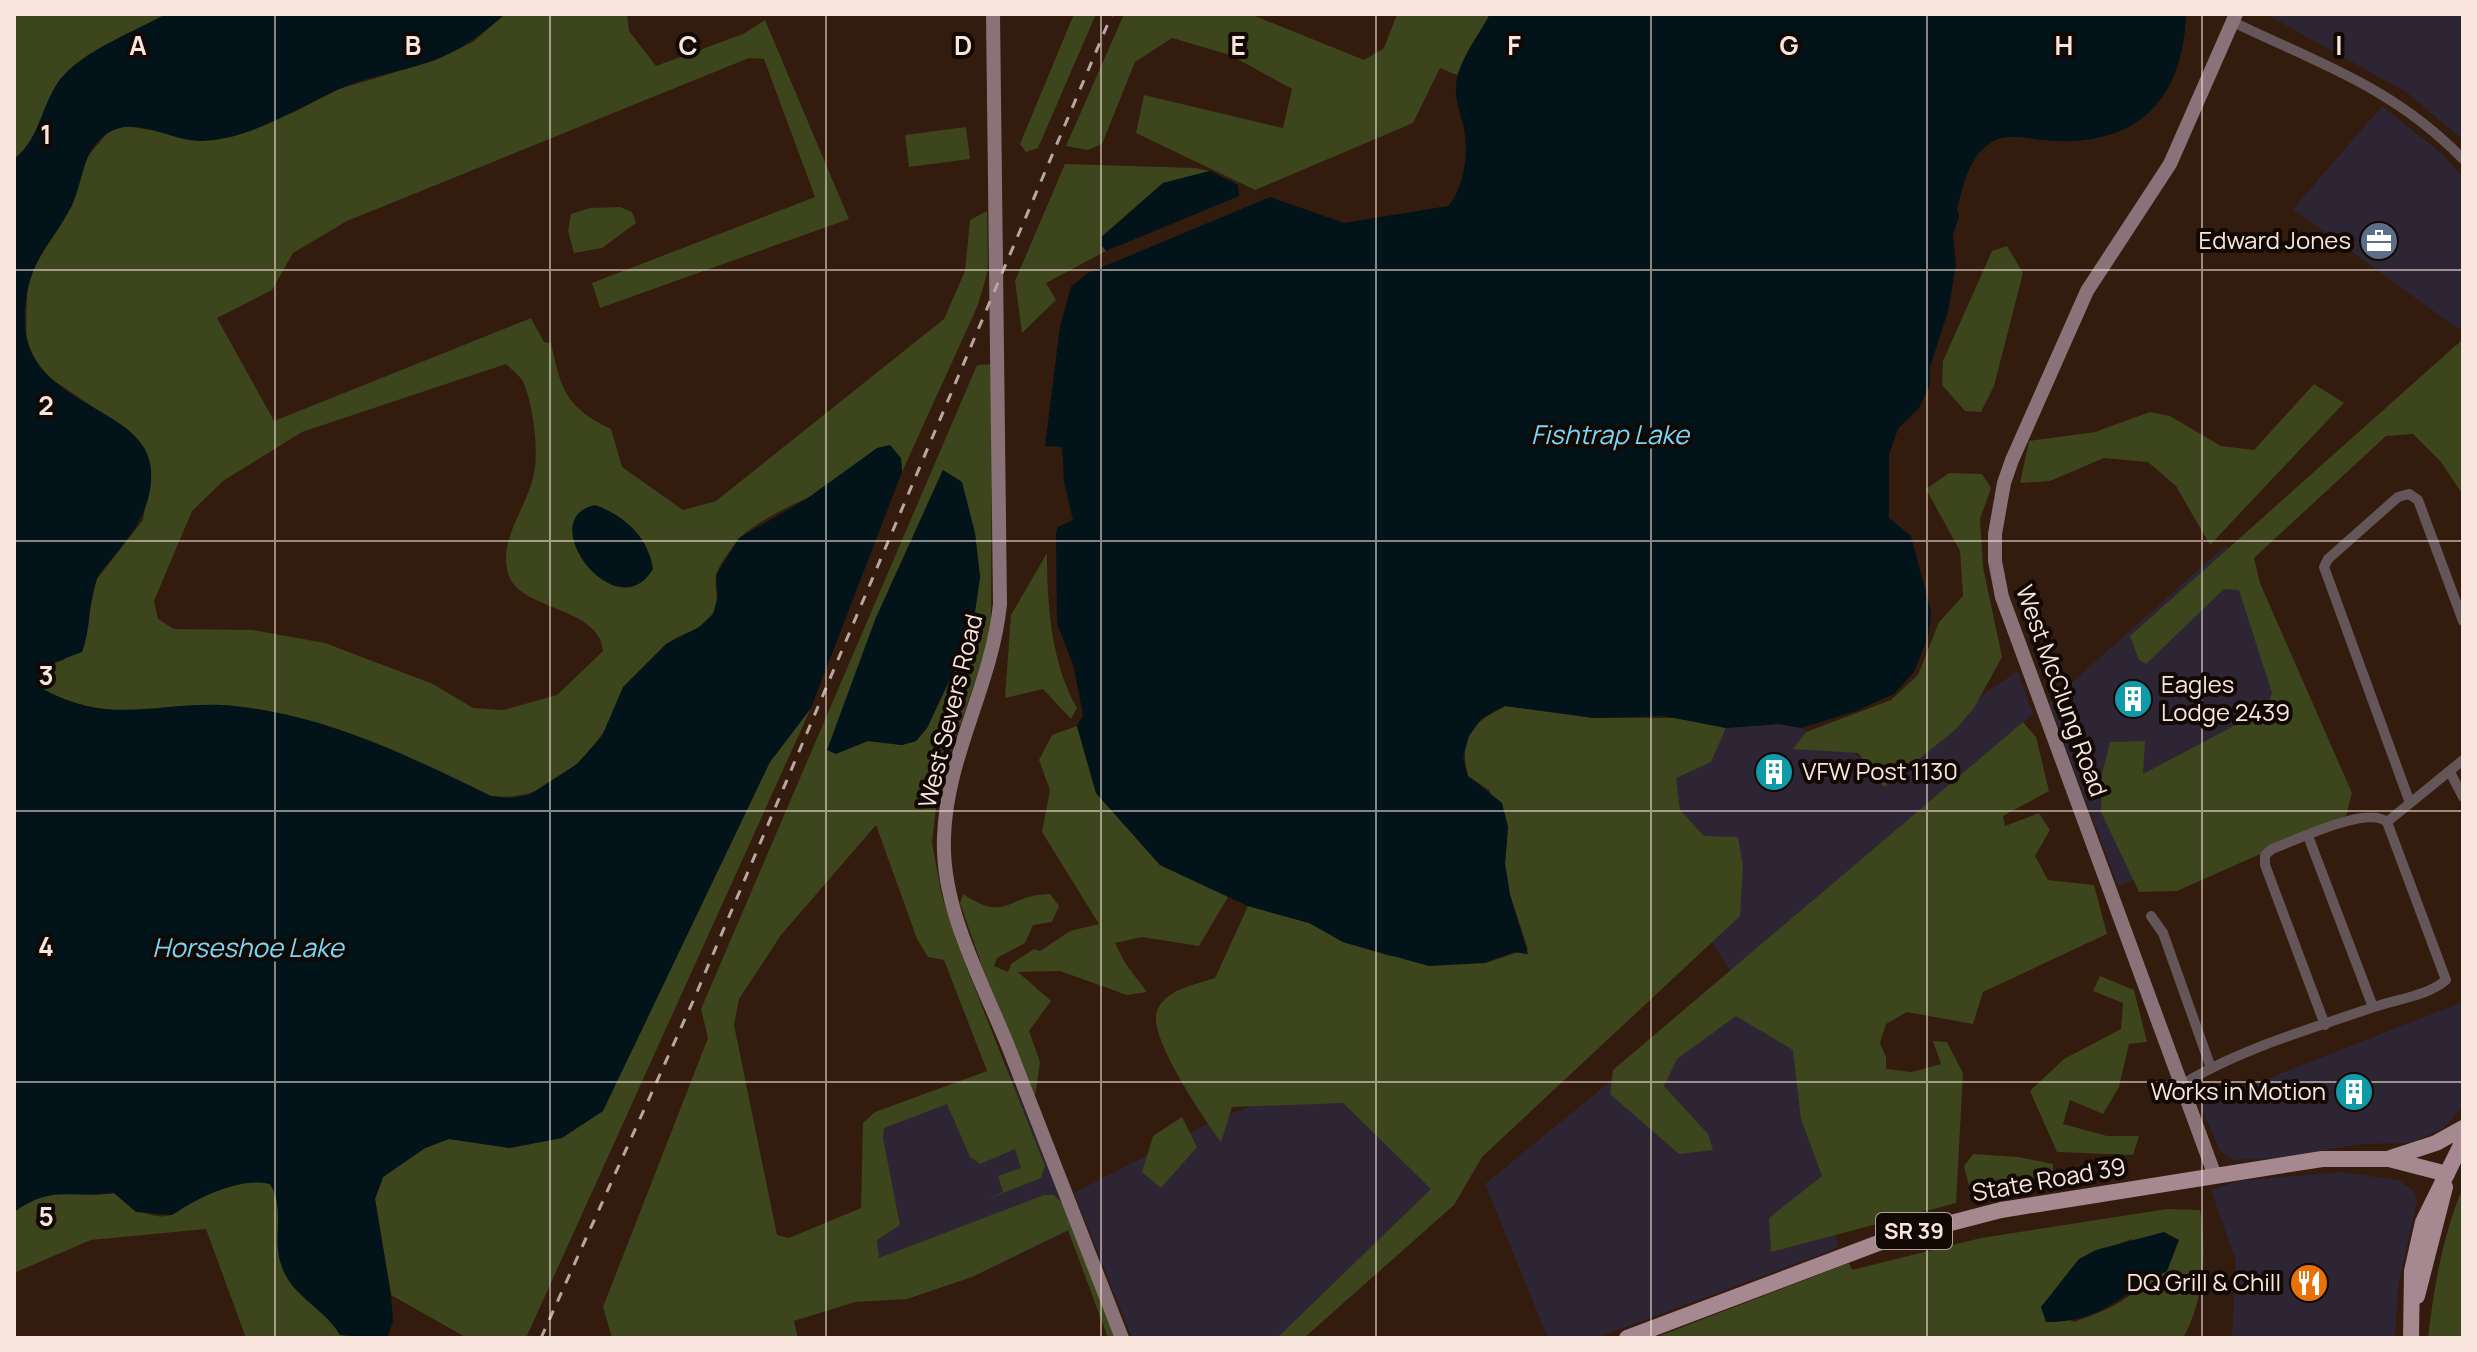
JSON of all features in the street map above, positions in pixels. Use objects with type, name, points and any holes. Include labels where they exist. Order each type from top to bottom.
[{"type":"main road","points":[[2389,1159],[2436,1143],[2463,1128]]},
{"type":"main road","points":[[2411,1338],[2413,1305],[2439,1218],[2447,1174],[2463,1141]]},
{"type":"main road","name":"State Road 39","points":[[1627,1338],[1830,1260],[1929,1227],[2001,1210],[2322,1159],[2389,1159],[2447,1174]]},
{"type":"street","name":"West Severs Road","points":[[993,14],[1000,604],[992,657],[949,785],[943,841],[945,867],[965,937],[1122,1338]]},
{"type":"street","points":[[2234,18],[2375,88],[2426,123],[2463,159]]},
{"type":"street","name":"West McClung Road","points":[[2215,1176],[2002,597],[1995,561],[1995,534],[2008,471],[2075,315],[2097,273],[2170,164],[2234,18]]},
{"type":"street","points":[[2410,803],[2324,567],[2328,559],[2398,497],[2409,494],[2418,500],[2463,621]]},
{"type":"street","points":[[2387,822],[2463,760]]},
{"type":"street","points":[[2450,772],[2463,797]]},
{"type":"street","points":[[2180,1086],[2211,1068],[2373,1007],[2436,989],[2446,980],[2387,822],[2373,814],[2272,849],[2265,855],[2265,865],[2325,1025]]},
{"type":"street","points":[[2308,836],[2373,1007]]},
{"type":"street","points":[[2151,916],[2163,933],[2211,1068]]},
{"type":"shaded area","points":[[2266,14],[2463,14],[2463,135],[2461,138],[2406,92]]},
{"type":"shaded area","points":[[2382,106],[2442,154],[2463,177],[2463,326],[2458,329],[2293,209]]},
{"type":"shaded area","points":[[2226,545],[2240,565],[2326,802],[2118,886],[2049,703]]},
{"type":"shaded area","points":[[2018,671],[2033,714],[1736,979],[1644,842],[1688,718],[1726,728],[1779,724],[1801,728],[1894,773],[1988,691]]},
{"type":"shaded area","points":[[2463,1002],[2463,1107],[2444,1128],[2410,1143],[2360,1144],[2278,1158],[2233,1160],[2220,1151],[2200,1105]]},
{"type":"shaded area","points":[[1704,1005],[1790,1035],[1838,1248],[1596,1338],[1548,1338],[1485,1184]]},
{"type":"shaded area","points":[[1007,1066],[1073,1229],[972,1277],[907,1299],[875,1280],[863,1123],[875,1112]]},
{"type":"shaded area","points":[[1319,1080],[1440,1196],[1291,1338],[1132,1338],[1074,1193],[1217,1119]]},
{"type":"shaded area","points":[[2341,1172],[2398,1180],[2414,1191],[2417,1201],[2398,1287],[2395,1338],[2232,1338],[2236,1261],[2211,1190],[2239,1181]]},
{"type":"green space","points":[[14,14],[166,14],[74,65],[56,85],[30,141],[14,159]]},
{"type":"green space","points":[[505,14],[627,14],[629,31],[656,66],[743,34],[765,20],[849,219],[600,308],[592,283],[815,197],[764,59],[749,58],[347,221],[293,253],[272,290],[217,318],[274,421],[531,318],[544,342],[551,343],[558,373],[575,405],[611,429],[622,467],[683,510],[716,501],[944,319],[965,271],[970,220],[987,211],[988,270],[978,305],[902,472],[901,458],[815,494],[750,529],[738,540],[717,572],[717,603],[710,619],[665,646],[612,721],[573,768],[550,785],[523,795],[491,796],[142,712],[91,707],[43,689],[39,676],[45,666],[64,660],[90,608],[97,579],[143,520],[151,469],[145,449],[127,430],[50,378],[35,362],[26,342],[27,289],[36,260],[72,206],[87,157],[109,131],[126,126],[150,130],[292,113],[339,89],[433,61],[473,42]],"holes":[[[506,364],[520,377],[527,391],[536,452],[531,486],[507,547],[508,573],[515,585],[527,595],[588,625],[598,636],[603,651],[557,695],[504,710],[473,708],[433,684],[325,643],[252,630],[174,629],[158,619],[154,601],[192,511],[223,481],[302,432]]]},
{"type":"green space","points":[[1074,14],[1096,14],[1038,148],[1026,152],[1020,144]]},
{"type":"green space","points":[[1124,14],[1250,14],[1364,60],[1384,48],[1397,14],[1490,14],[1457,75],[1440,68],[1413,123],[1255,190],[1136,133],[1144,95],[1283,128],[1292,89],[1230,55],[1172,38],[1135,62],[1102,144],[1088,150],[1066,146]]},
{"type":"green space","points":[[966,127],[970,159],[909,167],[905,135]]},
{"type":"green space","points":[[1065,164],[1210,171],[1163,183],[1102,236],[1102,246],[1106,251],[1046,283],[1056,300],[1022,333],[1015,281]]},
{"type":"green space","points":[[620,207],[632,212],[636,223],[602,248],[574,253],[568,231],[571,214],[590,208]]},
{"type":"green space","points":[[2007,246],[2023,273],[1994,386],[1981,412],[1965,411],[1942,385],[1943,361],[1992,251]]},
{"type":"green space","points":[[2463,339],[2463,495],[2441,462],[2413,434],[2386,436],[2254,558],[2260,583],[2352,793],[2346,816],[2177,891],[2139,892],[2101,812],[2102,774],[2110,742],[2145,741],[2143,774],[2266,709],[2272,693],[2239,590],[2224,589],[2146,664],[2139,660],[2130,636]]},
{"type":"green space","points":[[992,364],[991,634],[938,790],[932,843],[942,896],[957,943],[1045,1166],[1041,1178],[983,1201],[1003,1192],[998,1176],[1021,1168],[1015,1149],[980,1164],[970,1157],[947,1104],[884,1128],[883,1138],[900,1225],[877,1240],[879,1258],[1044,1195],[1054,1195],[1064,1205],[1116,1338],[1108,1338],[1068,1230],[972,1277],[907,1299],[855,1302],[794,1321],[798,1338],[612,1338],[603,1307],[708,1038],[701,1009],[977,365]],"holes":[[[943,470],[975,533],[980,577],[970,646],[951,677],[927,728],[916,741],[902,745],[868,741],[875,620]],[[876,825],[917,939],[928,957],[944,960],[987,1071],[875,1112],[863,1123],[861,1208],[789,1238],[777,1235],[734,1025],[739,999],[781,935]]]},
{"type":"green space","points":[[2314,384],[2344,403],[2210,545],[2176,486],[2148,462],[2104,458],[2050,481],[2020,483],[2029,441],[2095,432],[2150,412],[2170,416],[2221,446],[2254,450]]},
{"type":"green space","points":[[1949,473],[1982,474],[1991,488],[1980,519],[1983,567],[2002,657],[1974,708],[1955,730],[1884,787],[1858,753],[1793,749],[1806,732],[1891,700],[1918,675],[1939,622],[1963,596],[1960,551],[1926,489]]},
{"type":"green space","points":[[1047,553],[1052,633],[1061,672],[1077,708],[1071,719],[1043,689],[1005,698],[1011,615]]},
{"type":"green space","points":[[1505,706],[1594,718],[1688,718],[1726,728],[1711,762],[1676,778],[1680,810],[1704,836],[1738,837],[1743,867],[1740,916],[1482,1157],[1454,1205],[1304,1338],[1277,1338],[1431,1189],[1343,1103],[1232,1107],[1221,1142],[1169,1058],[1156,1023],[1157,1011],[1174,993],[1215,978],[1248,906],[1310,923],[1343,942],[1390,956],[1485,963],[1528,949],[1510,895],[1505,864],[1508,827],[1489,790],[1468,776],[1465,763],[1471,733],[1484,718]]},
{"type":"green space","points":[[811,708],[526,1338],[467,1338],[391,1295],[375,1199],[383,1177],[425,1148],[449,1139],[510,1148],[770,762]]},
{"type":"green space","points":[[2023,722],[2036,737],[2049,791],[2003,816],[2005,826],[2039,813],[2050,830],[2035,856],[2048,880],[2094,885],[2107,934],[1983,992],[1973,1024],[1907,1012],[1886,1024],[1880,1043],[1886,1057],[1886,1069],[1912,1072],[1941,1064],[1933,1041],[1947,1042],[1963,1073],[1956,1203],[1771,1252],[1769,1218],[1822,1176],[1801,1119],[1793,1050],[1736,1016],[1677,1059],[1664,1086],[1708,1134],[1713,1150],[1679,1154],[1610,1094],[1613,1070]]},
{"type":"green space","points":[[1077,726],[1096,793],[1160,865],[1228,897],[1199,946],[1142,937],[1115,943],[1125,963],[1147,992],[1127,995],[1060,971],[1018,972],[1051,1001],[1029,1031],[1040,1062],[1035,1097],[984,972],[960,903],[963,894],[978,903],[999,907],[1036,895],[1050,894],[1059,906],[1052,922],[1033,925],[1025,943],[997,958],[994,966],[1008,972],[1011,964],[1034,949],[1040,951],[1070,931],[1099,924],[1042,832],[1050,790],[1039,760],[1052,735]]},
{"type":"green space","points":[[2100,976],[2134,990],[2147,1042],[2129,1044],[2119,1087],[2103,1114],[2070,1100],[2063,1124],[2107,1136],[2139,1136],[2133,1155],[2057,1152],[2030,1091],[2064,1059],[2121,1029],[2123,1003],[2093,991]]},
{"type":"green space","points":[[1182,1117],[1197,1147],[1161,1188],[1142,1172],[1153,1136]]},
{"type":"green space","points":[[1973,1154],[2018,1157],[2053,1164],[2053,1185],[1973,1202],[1964,1166]]},
{"type":"green space","points":[[256,1181],[270,1184],[275,1193],[279,1254],[292,1285],[340,1335],[363,1338],[246,1338],[206,1229],[91,1240],[14,1273],[14,1212],[41,1198],[62,1194],[114,1193],[143,1212],[168,1216],[211,1193]]},
{"type":"green space","points":[[2463,1187],[2463,1338],[2428,1338],[2440,1261]]},
{"type":"green space","points":[[2167,1209],[2200,1210],[2203,1259],[2196,1309],[2183,1338],[1654,1338],[1849,1263],[1852,1270],[1981,1238]],"holes":[[[2132,1239],[2167,1271],[2116,1304],[2074,1322],[2042,1307],[2079,1259]]]},
{"type":"water","name":"Horseshoe Lake","points":[[166,14],[505,14],[470,42],[440,58],[348,85],[237,135],[202,141],[130,127],[108,133],[93,148],[71,207],[31,278],[25,310],[28,343],[41,367],[60,386],[128,430],[144,448],[151,470],[151,483],[141,517],[96,581],[82,652],[45,666],[39,676],[43,689],[68,701],[115,710],[234,706],[301,718],[366,739],[491,796],[511,798],[529,795],[577,764],[602,736],[623,687],[666,644],[698,628],[713,614],[718,596],[716,575],[739,538],[805,500],[877,448],[890,445],[901,458],[902,472],[811,708],[770,762],[603,1111],[562,1138],[510,1148],[449,1139],[425,1148],[383,1177],[375,1199],[391,1295],[393,1321],[387,1338],[340,1335],[292,1285],[281,1264],[277,1203],[270,1184],[232,1186],[172,1215],[136,1212],[114,1193],[51,1195],[14,1212],[14,159],[30,141],[50,96],[64,75],[99,49]]},
{"type":"water","name":"Fishtrap Lake","points":[[1490,14],[2186,14],[2183,46],[2175,73],[2163,96],[2147,114],[2127,128],[2102,137],[2074,141],[1998,139],[1978,154],[1970,168],[1957,209],[1959,216],[1953,235],[1956,265],[1948,311],[1930,367],[1930,384],[1919,408],[1898,429],[1889,454],[1889,518],[1911,536],[1931,611],[1929,634],[1914,672],[1894,694],[1856,711],[1801,728],[1779,724],[1726,728],[1664,716],[1594,718],[1505,706],[1481,719],[1469,736],[1463,757],[1468,776],[1502,803],[1508,827],[1505,864],[1510,895],[1528,954],[1514,952],[1485,963],[1429,966],[1343,942],[1309,923],[1248,906],[1160,865],[1096,793],[1077,726],[1083,715],[1074,668],[1057,623],[1056,533],[1058,527],[1073,520],[1064,481],[1062,447],[1045,446],[1060,327],[1071,287],[1088,273],[1270,197],[1344,223],[1448,206],[1458,190],[1465,159],[1464,129],[1456,98],[1457,78],[1464,58]]},
{"type":"water","points":[[1210,171],[1238,185],[1239,196],[1106,251],[1102,246],[1102,237],[1163,183]]},
{"type":"water","points":[[943,470],[962,482],[975,533],[980,577],[970,646],[951,677],[927,728],[916,741],[902,745],[868,741],[836,754],[827,750],[875,620]]},
{"type":"water","points":[[595,505],[625,521],[646,547],[653,569],[637,585],[619,587],[602,579],[586,565],[576,547],[572,529],[578,514]]},
{"type":"water","points":[[2164,1232],[2179,1240],[2167,1271],[2098,1312],[2066,1321],[2046,1322],[2041,1307],[2079,1259],[2096,1250]]},
{"type":"railway","points":[[541,1338],[694,999],[1112,14]]},
{"type":"place","name":"Edward Jones","points":[[2379,241]]},
{"type":"place","name":"Eagles Lodge 2439","points":[[2133,699]]},
{"type":"place","name":"VFW Post 1130","points":[[1774,772]]},
{"type":"place","name":"Works in Motion","points":[[2354,1092]]},
{"type":"place","name":"DQ Grill & Chill","points":[[2309,1283]]}]
